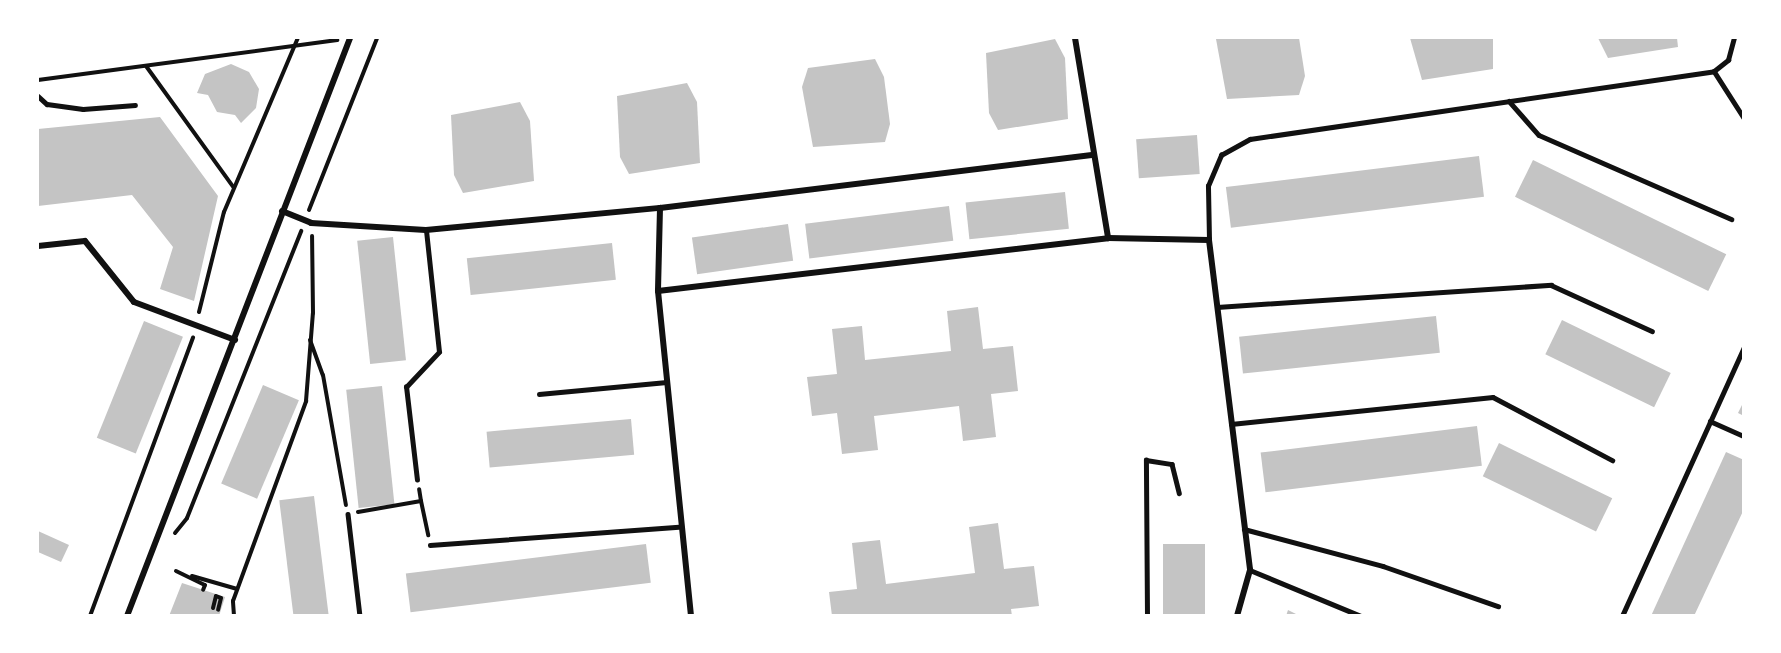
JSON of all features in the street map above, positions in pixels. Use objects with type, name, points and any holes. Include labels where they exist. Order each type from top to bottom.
[{"type":"street","points":[[127,615],[235,340],[349,38]]},
{"type":"street","points":[[1076,38],[1092,155],[1108,238]]},
{"type":"street","points":[[282,211],[308,222],[426,230],[660,208],[1092,155]]},
{"type":"street","points":[[660,208],[658,291],[678,527],[691,615]]},
{"type":"street","points":[[658,291],[1108,238],[1209,240],[1250,570],[1237,615]]},
{"type":"street","points":[[38,246],[85,241],[134,302],[235,340]]},
{"type":"lane","points":[[1209,240],[1208,186],[1221,155],[1250,139],[1714,71],[1728,60],[1734,38]]},
{"type":"lane","points":[[1714,71],[1743,118]]},
{"type":"lane","points":[[38,96],[47,104],[83,109],[135,105]]},
{"type":"lane","points":[[1509,101],[1539,135],[1731,219]]},
{"type":"lane","points":[[417,480],[406,387],[440,352],[426,230]]},
{"type":"lane","points":[[1217,307],[1551,285],[1652,331]]},
{"type":"lane","points":[[1622,615],[1743,347]]},
{"type":"lane","points":[[539,394],[666,382]]},
{"type":"lane","points":[[1231,424],[1493,397],[1611,460]]},
{"type":"lane","points":[[1710,421],[1743,436]]},
{"type":"lane","points":[[1147,615],[1146,460],[1172,464],[1179,493]]},
{"type":"lane","points":[[348,514],[360,615]]},
{"type":"lane","points":[[430,545],[678,527]]},
{"type":"lane","points":[[1244,529],[1383,566],[1497,606]]},
{"type":"lane","points":[[1250,570],[1361,615]]},
{"type":"path","points":[[38,80],[349,38]]},
{"type":"path","points":[[167,541],[187,518],[308,222],[376,38]]},
{"type":"path","points":[[146,66],[234,188]]},
{"type":"path","points":[[234,615],[237,589],[306,401],[308,336],[313,313],[308,222]]},
{"type":"path","points":[[308,336],[323,375],[348,514],[422,501]]},
{"type":"path","points":[[417,480],[430,545]]},
{"type":"path","points":[[176,571],[237,589]]},
{"type":"path","points":[[192,576],[205,585],[204,590]]},
{"type":"path","points":[[220,596],[223,585]]},
{"type":"building","points":[[1299,38],[1305,76],[1299,95],[1227,99],[1216,39]]},
{"type":"building","points":[[1410,38],[1493,38],[1493,69],[1422,80]]},
{"type":"building","points":[[1598,38],[1677,38],[1678,47],[1608,58]]},
{"type":"building","points":[[1055,39],[1065,58],[1068,119],[998,130],[989,113],[986,53]]},
{"type":"building","points":[[875,59],[884,77],[890,124],[885,142],[813,147],[802,87],[808,68]]},
{"type":"building","points":[[231,64],[249,72],[259,89],[256,108],[241,123],[235,115],[217,112],[208,95],[197,93],[205,74]]},
{"type":"building","points":[[687,83],[697,102],[700,163],[629,174],[620,157],[617,96]]},
{"type":"building","points":[[520,102],[530,121],[534,181],[463,193],[454,175],[451,115]]},
{"type":"building","points":[[160,117],[218,196],[194,301],[160,289],[173,247],[132,195],[38,206],[38,129]]},
{"type":"building","points":[[1197,135],[1200,174],[1139,178],[1136,139]]},
{"type":"building","points":[[1479,156],[1484,197],[1231,228],[1226,187]]},
{"type":"building","points":[[1533,160],[1726,254],[1708,291],[1515,197]]},
{"type":"building","points":[[1065,192],[1069,229],[969,239],[966,202]]},
{"type":"building","points":[[949,206],[953,241],[809,258],[805,224]]},
{"type":"building","points":[[788,224],[793,261],[697,274],[692,237]]},
{"type":"building","points":[[393,237],[406,360],[370,364],[357,241]]},
{"type":"building","points":[[612,243],[616,280],[471,295],[467,258]]},
{"type":"building","points":[[978,307],[983,349],[1013,346],[1018,391],[991,394],[996,437],[963,441],[959,406],[874,416],[878,450],[842,454],[837,413],[812,416],[807,377],[837,374],[832,329],[862,326],[865,360],[951,351],[947,311]]},
{"type":"building","points":[[1436,316],[1440,353],[1243,373],[1239,337]]},
{"type":"building","points":[[1562,320],[1671,373],[1654,407],[1545,354]]},
{"type":"building","points":[[144,321],[183,337],[136,454],[97,438]]},
{"type":"building","points":[[263,385],[299,400],[257,499],[221,483]]},
{"type":"building","points":[[382,386],[394,504],[359,508],[346,390]]},
{"type":"building","points":[[1744,401],[1744,416],[1738,413]]},
{"type":"building","points":[[631,419],[634,455],[490,468],[487,432]]},
{"type":"building","points":[[1477,426],[1482,466],[1265,492],[1261,453]]},
{"type":"building","points":[[1499,443],[1612,498],[1596,531],[1483,476]]},
{"type":"building","points":[[1726,452],[1744,460],[1744,509],[1694,616],[1651,616]]},
{"type":"building","points":[[314,496],[329,616],[293,616],[279,500]]},
{"type":"building","points":[[998,523],[1004,569],[1034,566],[1039,606],[1011,609],[1012,616],[832,616],[829,592],[857,589],[852,543],[880,540],[886,584],[975,573],[969,527]]},
{"type":"building","points":[[38,531],[69,545],[61,562],[38,552]]},
{"type":"building","points":[[646,544],[651,583],[411,612],[406,573]]},
{"type":"building","points":[[1163,544],[1205,544],[1205,616],[1163,616]]},
{"type":"building","points":[[182,583],[225,597],[219,616],[169,616]]},
{"type":"building","points":[[1288,610],[1300,616],[1286,616]]}]
